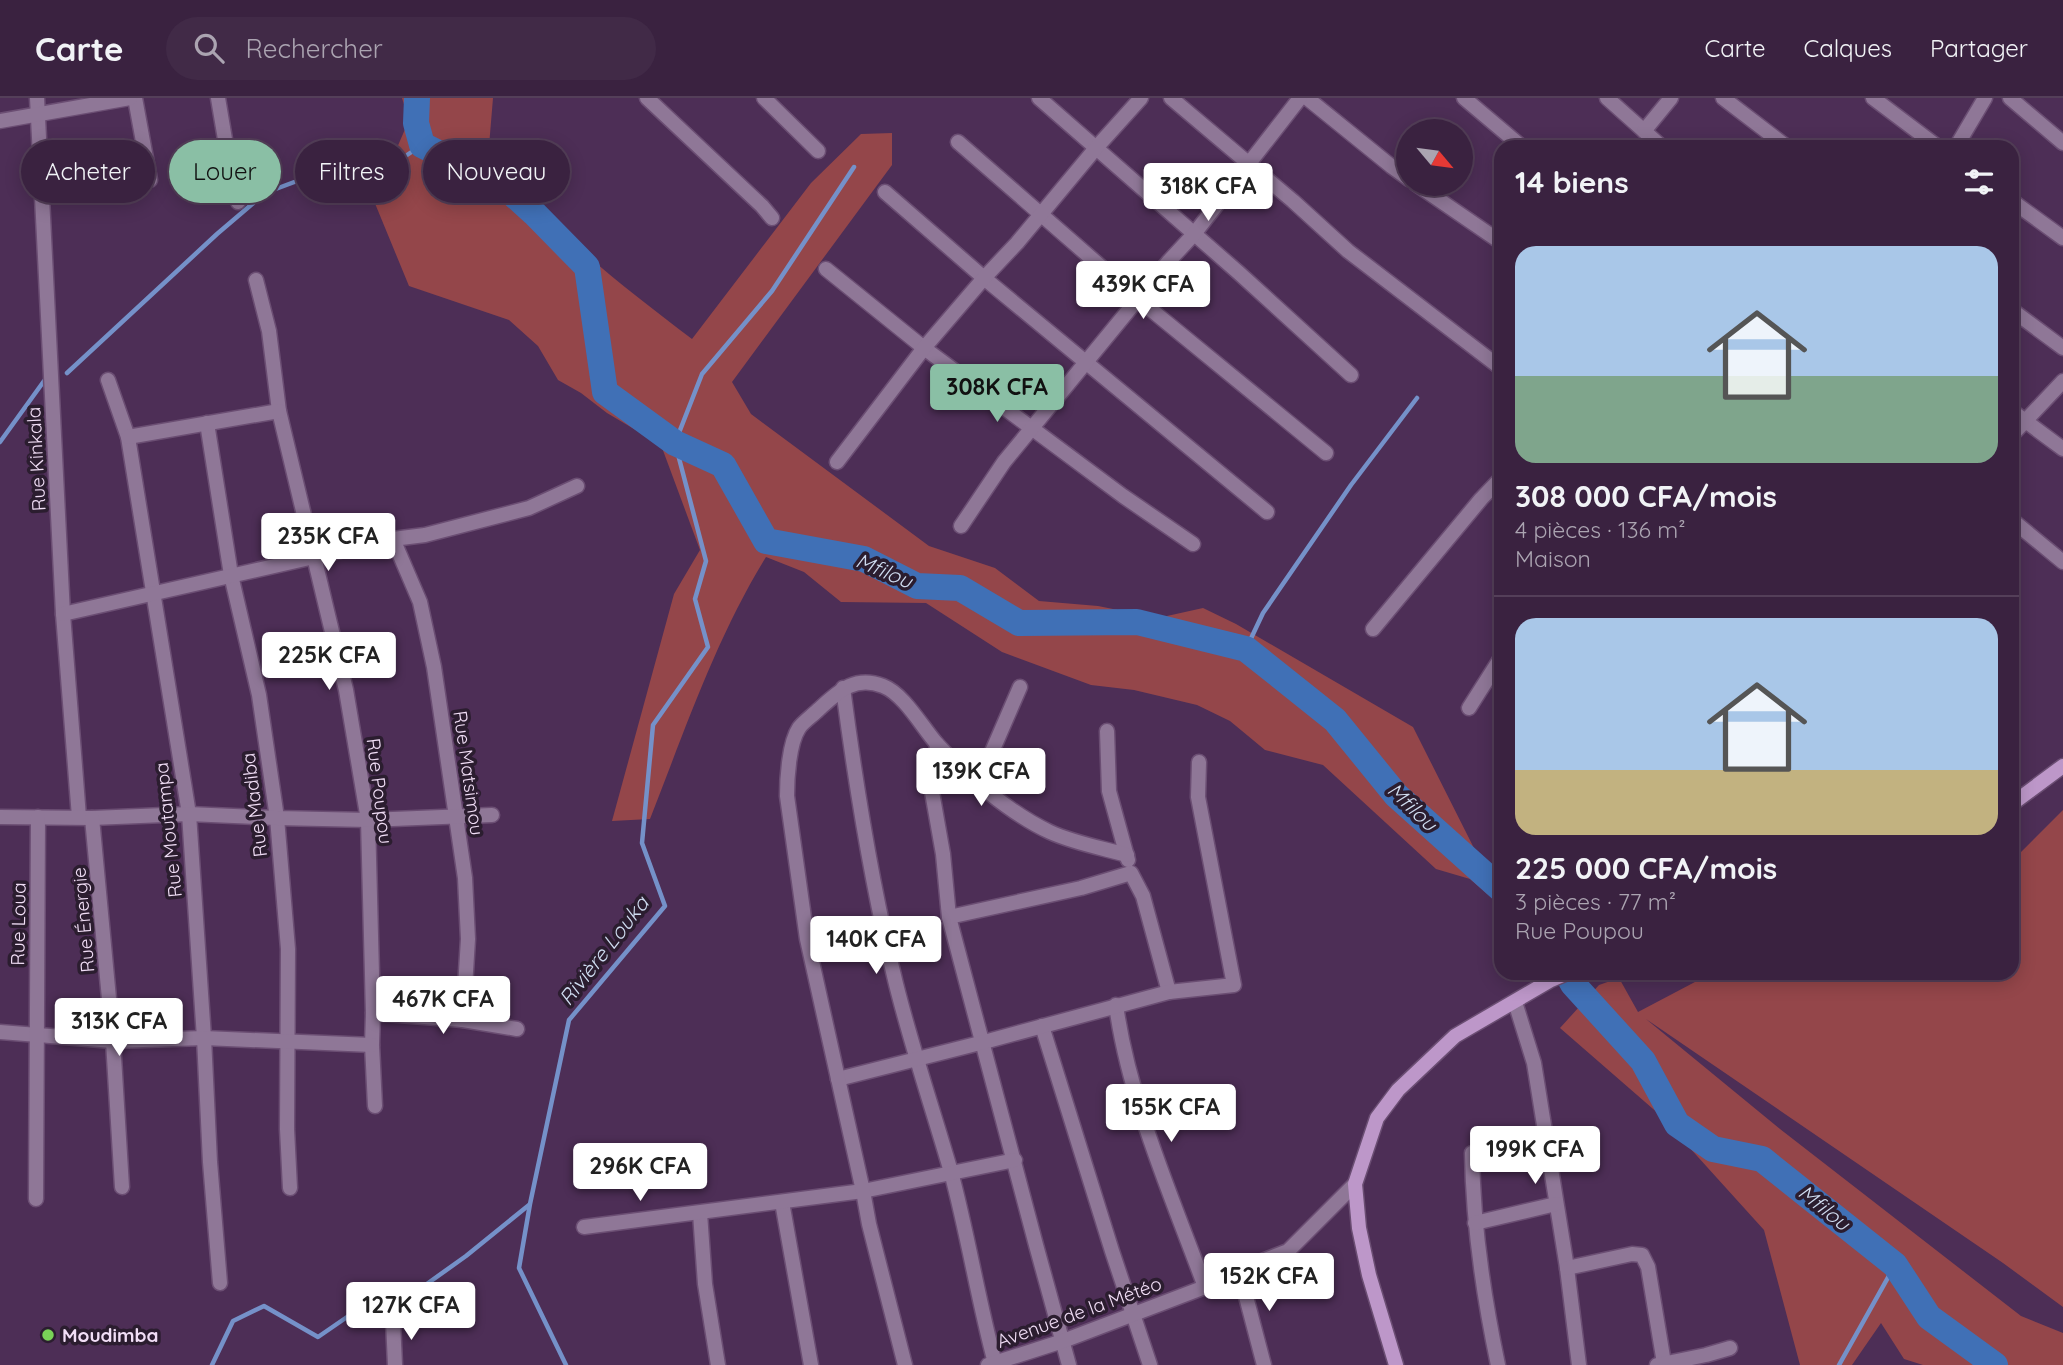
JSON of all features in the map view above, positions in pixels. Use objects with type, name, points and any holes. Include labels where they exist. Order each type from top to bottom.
[{"type":"street","name":"Rue Kinkala","points":[[37,98],[63,614],[86,818]]},
{"type":"street","points":[[0,121],[133,98],[142,140]]},
{"type":"street","points":[[218,98],[225,140]]},
{"type":"street","points":[[647,98],[772,218]]},
{"type":"street","points":[[764,98],[818,150]]},
{"type":"street","points":[[1039,98],[1351,375]]},
{"type":"street","points":[[837,461],[924,348],[1141,98]]},
{"type":"street","points":[[1171,98],[1348,251],[1494,363]]},
{"type":"street","points":[[961,526],[1004,462],[1168,261],[1194,234],[1300,98]]},
{"type":"street","points":[[1307,98],[1396,168]]},
{"type":"street","points":[[1464,98],[1514,140]]},
{"type":"street","points":[[1606,98],[1654,140]]},
{"type":"street","points":[[1644,131],[1671,98]]},
{"type":"street","points":[[1723,98],[1778,140]]},
{"type":"street","points":[[1873,98],[1929,140]]},
{"type":"street","points":[[1960,140],[1985,98]]},
{"type":"street","points":[[2010,98],[2063,143]]},
{"type":"street","points":[[958,142],[1138,299],[1326,453]]},
{"type":"street","points":[[885,192],[984,278],[1267,512]]},
{"type":"street","points":[[1433,196],[1494,238]]},
{"type":"street","points":[[2019,206],[2063,238]]},
{"type":"street","points":[[826,269],[924,348],[1123,496],[1193,544]]},
{"type":"street","name":"Rue Poupou","points":[[256,280],[269,331],[279,411],[346,690],[368,820],[375,1106]]},
{"type":"street","points":[[2019,315],[2063,348]]},
{"type":"street","name":"Rue Moutampa","points":[[108,380],[128,437],[189,814],[220,1283]]},
{"type":"street","points":[[2019,427],[2063,381]]},
{"type":"street","points":[[128,437],[279,411]]},
{"type":"street","points":[[2019,416],[2063,449]]},
{"type":"street","name":"Rue Madiba","points":[[207,423],[231,575],[259,695],[277,818],[288,949],[286,1129],[290,1188]]},
{"type":"street","points":[[1373,629],[1494,485]]},
{"type":"street","points":[[63,614],[393,538],[425,535],[529,508],[577,486]]},
{"type":"street","points":[[2019,526],[2063,562]]},
{"type":"street","name":"Rue Matsimou","points":[[393,538],[420,603],[434,667],[456,816],[465,878],[468,939],[463,1020]]},
{"type":"street","points":[[1469,708],[1494,669]]},
{"type":"street","points":[[905,1365],[869,1224],[807,939],[787,796],[787,775],[798,729],[843,688],[863,682],[877,684],[887,688],[904,703],[937,744],[978,784],[1008,806],[1050,832],[1127,855]]},
{"type":"street","points":[[978,784],[1020,687]]},
{"type":"street","points":[[843,688],[871,876],[897,986],[951,1174],[970,1253],[990,1364]]},
{"type":"street","points":[[1107,731],[1109,791],[1131,873],[1143,896],[1169,992]]},
{"type":"street","points":[[937,744],[932,792],[943,854],[949,916],[1069,1365]]},
{"type":"street","points":[[838,1079],[1169,992],[1234,985],[1198,797],[1199,762]]},
{"type":"street","points":[[2019,799],[2063,766]]},
{"type":"street","points":[[0,817],[86,818],[189,814],[368,820],[492,816]]},
{"type":"street","name":"Rue Loua","points":[[36,1199],[38,817]]},
{"type":"street","name":"Rue Énergie","points":[[86,818],[113,1041],[122,1187]]},
{"type":"street","points":[[949,916],[1081,888],[1131,873]]},
{"type":"street","points":[[1396,1365],[1368,1275],[1359,1228],[1355,1184],[1377,1118],[1398,1090],[1455,1036],[1551,980]]},
{"type":"street","points":[[1515,1002],[1534,1063],[1567,1268],[1579,1365]]},
{"type":"street","points":[[1116,1005],[1130,1075],[1158,1162],[1205,1287]]},
{"type":"street","points":[[373,1013],[463,1020],[517,1029]]},
{"type":"street","points":[[1042,1026],[1150,1365]]},
{"type":"street","points":[[0,1032],[113,1041],[204,1038],[372,1045]]},
{"type":"street","points":[[1472,1153],[1475,1223],[1484,1299],[1498,1365]]},
{"type":"street","points":[[584,1227],[863,1191],[1015,1160]]},
{"type":"street","name":"Avenue de la Météo","points":[[990,1364],[1063,1341],[1205,1287],[1288,1251],[1355,1184]]},
{"type":"street","points":[[782,1202],[811,1365]]},
{"type":"street","points":[[1475,1223],[1556,1204]]},
{"type":"street","points":[[701,1213],[705,1284],[718,1365]]},
{"type":"street","points":[[1567,1268],[1632,1254],[1642,1255],[1648,1267],[1661,1364],[1730,1348]]},
{"type":"street","points":[[1239,1270],[1264,1365]]},
{"type":"street","points":[[393,1321],[396,1365]]},
{"type":"shaded area","points":[[402,98],[493,98],[490,140],[423,140],[423,203],[533,203],[582,251],[692,339],[811,183],[861,134],[892,133],[892,165],[732,382],[751,414],[929,546],[995,568],[1039,601],[1098,606],[1158,618],[1203,608],[1236,624],[1413,727],[1481,862],[1494,873],[1494,900],[1470,879],[1436,869],[1323,765],[1265,750],[1230,721],[1197,705],[1134,690],[1091,685],[1002,652],[926,603],[841,602],[804,572],[766,557],[717,652],[650,819],[612,821],[674,594],[700,550],[661,445],[558,380],[538,346],[509,320],[409,286],[375,203],[409,203],[409,140],[400,140],[409,120]]},
{"type":"shaded area","points":[[2063,810],[2063,1307],[2003,1263],[1646,1019],[1780,1129],[2021,1316],[2063,1333],[2063,1365],[1923,1365],[1904,1359],[1881,1323],[1852,1365],[1800,1365],[1764,1230],[1660,1115],[1560,1028],[1599,985],[1613,980],[1620,980],[1638,1012],[1699,980],[2019,980],[2021,852]]},
{"type":"waterway","name":"Mfilou","points":[[417,98],[416,123],[422,145],[504,186],[587,267],[605,392],[675,443],[723,465],[766,541],[864,559],[917,586],[960,588],[1019,623],[1137,622],[1246,649],[1335,720],[1396,795],[1494,883]]},
{"type":"waterway","points":[[67,373],[265,193],[321,172],[367,173],[401,159],[422,145]]},
{"type":"waterway","name":"Rivière Louka","points":[[566,1365],[519,1268],[569,1020],[665,906],[642,843],[653,725],[708,647],[695,599],[706,561],[675,443],[702,374],[772,291],[854,167]]},
{"type":"waterway","points":[[0,442],[44,381]]},
{"type":"waterway","points":[[1246,649],[1263,613],[1351,485],[1417,398]]},
{"type":"waterway","name":"Mfilou","points":[[1571,980],[1643,1061],[1677,1124],[1713,1149],[1762,1159],[1895,1265],[1929,1317],[1995,1365]]},
{"type":"waterway","points":[[212,1365],[233,1321],[264,1306],[318,1337],[379,1295],[424,1286],[529,1205]]},
{"type":"waterway","points":[[1839,1365],[1895,1265]]},
{"type":"place","name":"Moudimba","points":[[48,1335]]}]
